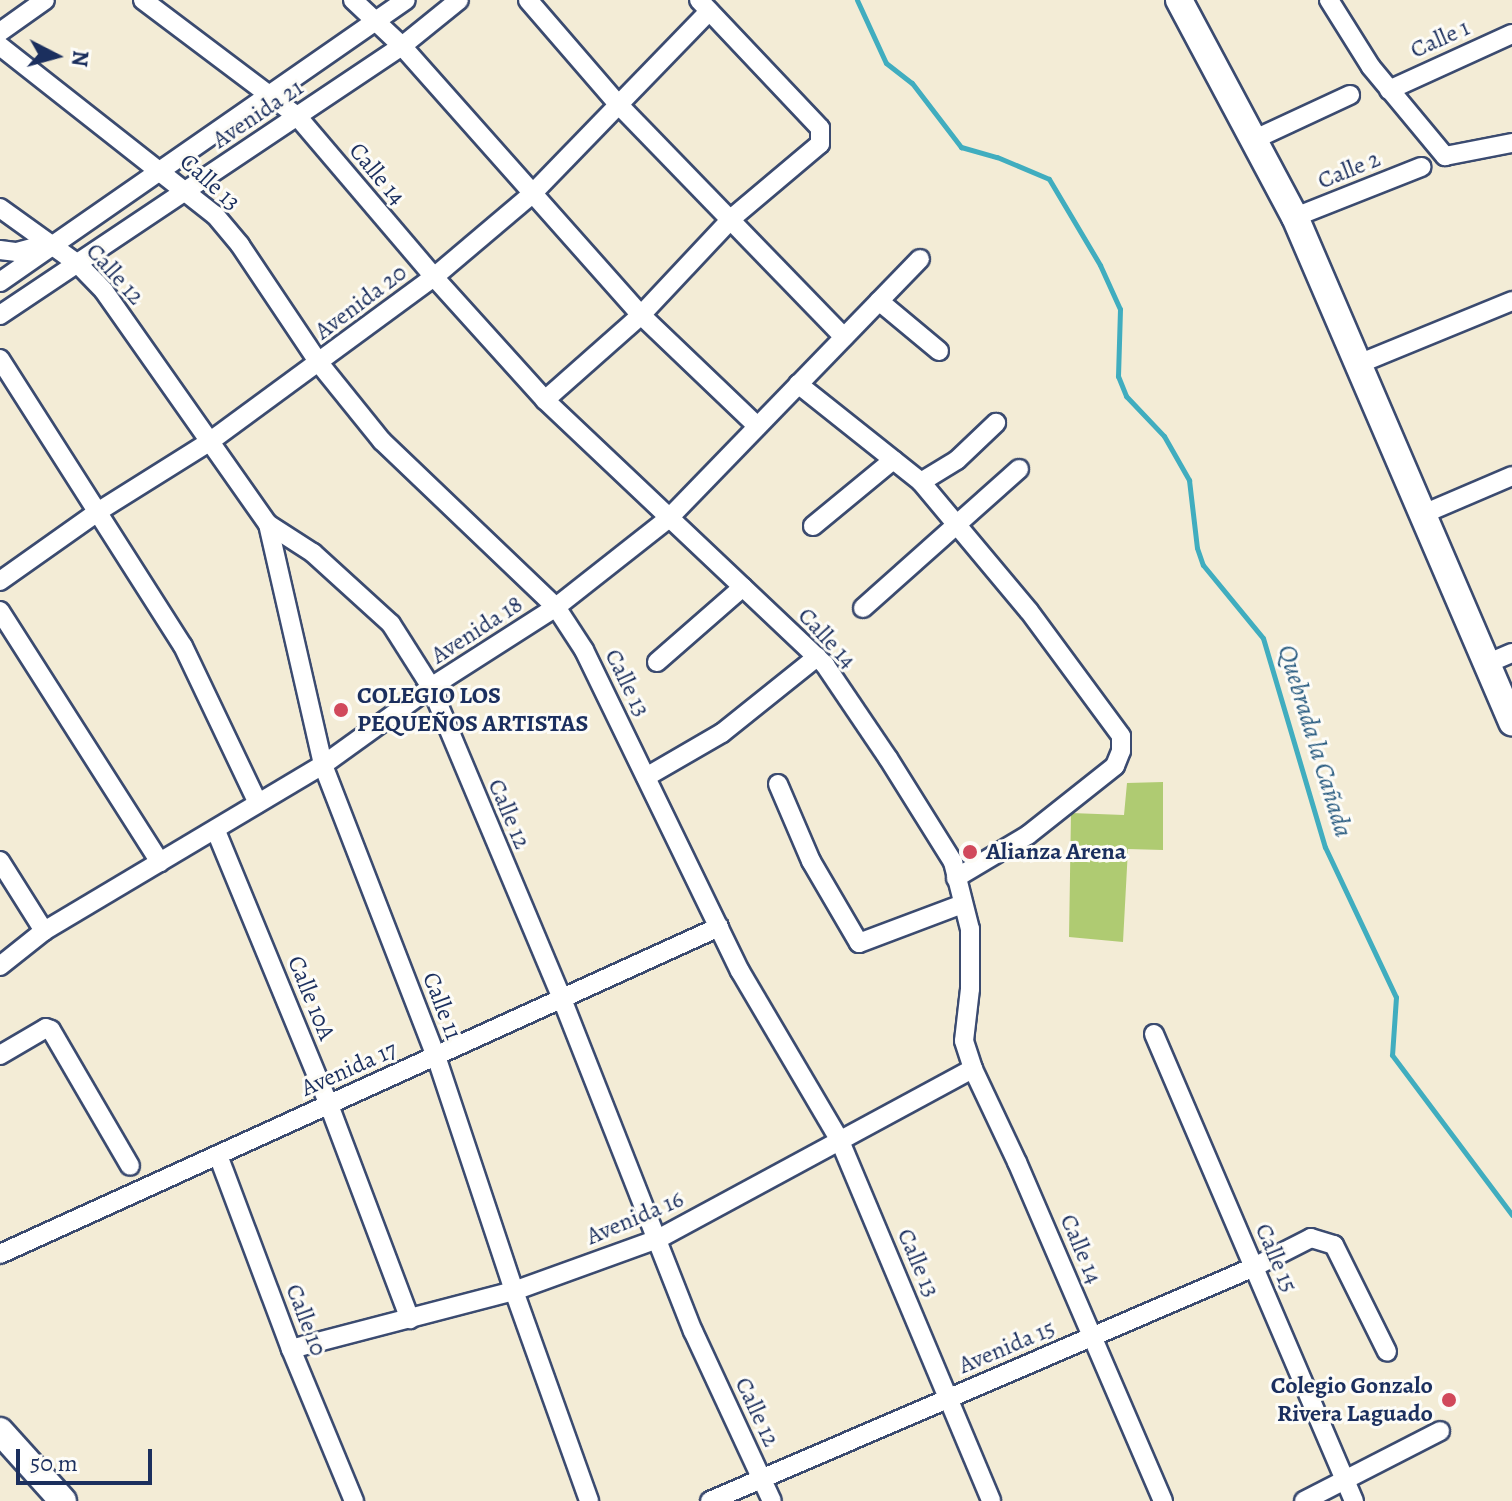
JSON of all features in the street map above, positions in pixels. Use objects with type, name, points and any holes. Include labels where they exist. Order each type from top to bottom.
[{"type":"street","points":[[0,32],[45,0]]},
{"type":"street","name":"Calle 14","points":[[143,0],[297,116],[434,277],[545,400],[817,657],[888,758],[953,862],[970,929],[970,989],[964,1041],[973,1069],[1163,1501]]},
{"type":"street","points":[[353,0],[402,46],[531,195],[641,315],[757,426]]},
{"type":"street","name":"Avenida 21","points":[[0,282],[49,244],[161,171],[405,0]]},
{"type":"street","name":"Avenida 21","points":[[0,315],[402,46],[459,0]]},
{"type":"street","points":[[528,0],[617,103],[732,218],[844,337]]},
{"type":"street","points":[[1179,0],[1295,217],[1512,722]]},
{"type":"street","points":[[1329,0],[1347,33],[1389,90],[1445,156],[1512,143]]},
{"type":"street","points":[[545,400],[641,315],[732,218],[820,144],[820,128],[704,5]]},
{"type":"street","name":"Avenida 20","points":[[0,581],[99,511],[212,440],[434,277],[531,195],[704,5]]},
{"type":"street","name":"Calle 1","points":[[1389,90],[1512,34]]},
{"type":"street","name":"Calle 13","points":[[0,46],[215,215],[240,245],[319,363],[382,441],[556,607],[584,650],[740,971],[840,1141],[991,1501]]},
{"type":"street","points":[[1253,140],[1350,95]]},
{"type":"street","name":"Calle 2","points":[[1295,217],[1421,167]]},
{"type":"street","points":[[0,208],[49,244]]},
{"type":"street","points":[[0,250],[17,252],[49,244]]},
{"type":"street","name":"Calle 12","points":[[49,244],[78,264],[104,291],[212,440],[268,524],[313,553],[391,624],[431,687],[562,999],[693,1331],[772,1501]]},
{"type":"street","name":"Avenida 18","points":[[0,966],[44,931],[323,765],[431,687],[556,607],[668,519],[920,259]]},
{"type":"street","points":[[879,301],[939,351]]},
{"type":"street","points":[[1356,365],[1512,301]]},
{"type":"street","points":[[0,359],[183,646],[258,803]]},
{"type":"street","points":[[798,384],[921,482],[1093,694],[1121,736],[1121,751],[1115,766],[1028,835],[956,878]]},
{"type":"street","points":[[921,482],[957,460],[996,423]]},
{"type":"street","points":[[813,526],[893,460]]},
{"type":"street","points":[[863,608],[958,527],[1019,469]]},
{"type":"street","points":[[1421,515],[1512,476]]},
{"type":"street","name":"Calle 11","points":[[268,524],[323,765],[436,1056],[514,1291],[589,1501]]},
{"type":"street","points":[[657,662],[743,587]]},
{"type":"street","points":[[0,611],[160,862]]},
{"type":"street","points":[[1486,664],[1512,653]]},
{"type":"street","points":[[646,777],[722,733],[817,657]]},
{"type":"street","points":[[778,784],[811,861],[859,943],[963,904]]},
{"type":"street","name":"Calle 10A","points":[[216,831],[329,1105],[410,1319]]},
{"type":"street","points":[[0,861],[44,931]]},
{"type":"street","name":"Avenida 17","points":[[0,1254],[719,927]]},
{"type":"street","points":[[0,1055],[46,1028],[51,1030],[130,1166]]},
{"type":"street","name":"Calle 15","points":[[1154,1034],[1354,1501]]},
{"type":"street","name":"Avenida 16","points":[[291,1349],[514,1291],[658,1239],[973,1069]]},
{"type":"street","name":"Calle 10","points":[[218,1155],[291,1349],[354,1501]]},
{"type":"street","name":"Avenida 15","points":[[710,1501],[1254,1267],[1311,1238],[1323,1239],[1334,1245],[1387,1352]]},
{"type":"street","points":[[0,1431],[63,1501]]},
{"type":"street","points":[[1304,1501],[1440,1431]]},
{"type":"green space","points":[[1163,782],[1163,850],[1128,849],[1123,942],[1069,937],[1071,813],[1124,815],[1127,783]]},
{"type":"waterway","name":"Quebrada la Cañada","points":[[857,0],[886,63],[912,83],[961,147],[997,157],[1049,179],[1100,265],[1120,309],[1118,376],[1126,396],[1164,436],[1189,480],[1197,548],[1203,565],[1263,638],[1325,847],[1396,997],[1392,1055],[1512,1215]]},
{"type":"place","name":"COLEGIO LOS PEQUEÑOS ARTISTAS","points":[[341,710]]},
{"type":"place","name":"Alianza Arena","points":[[970,852]]},
{"type":"place","name":"Colegio Gonzalo Rivera Laguado","points":[[1449,1400]]}]
